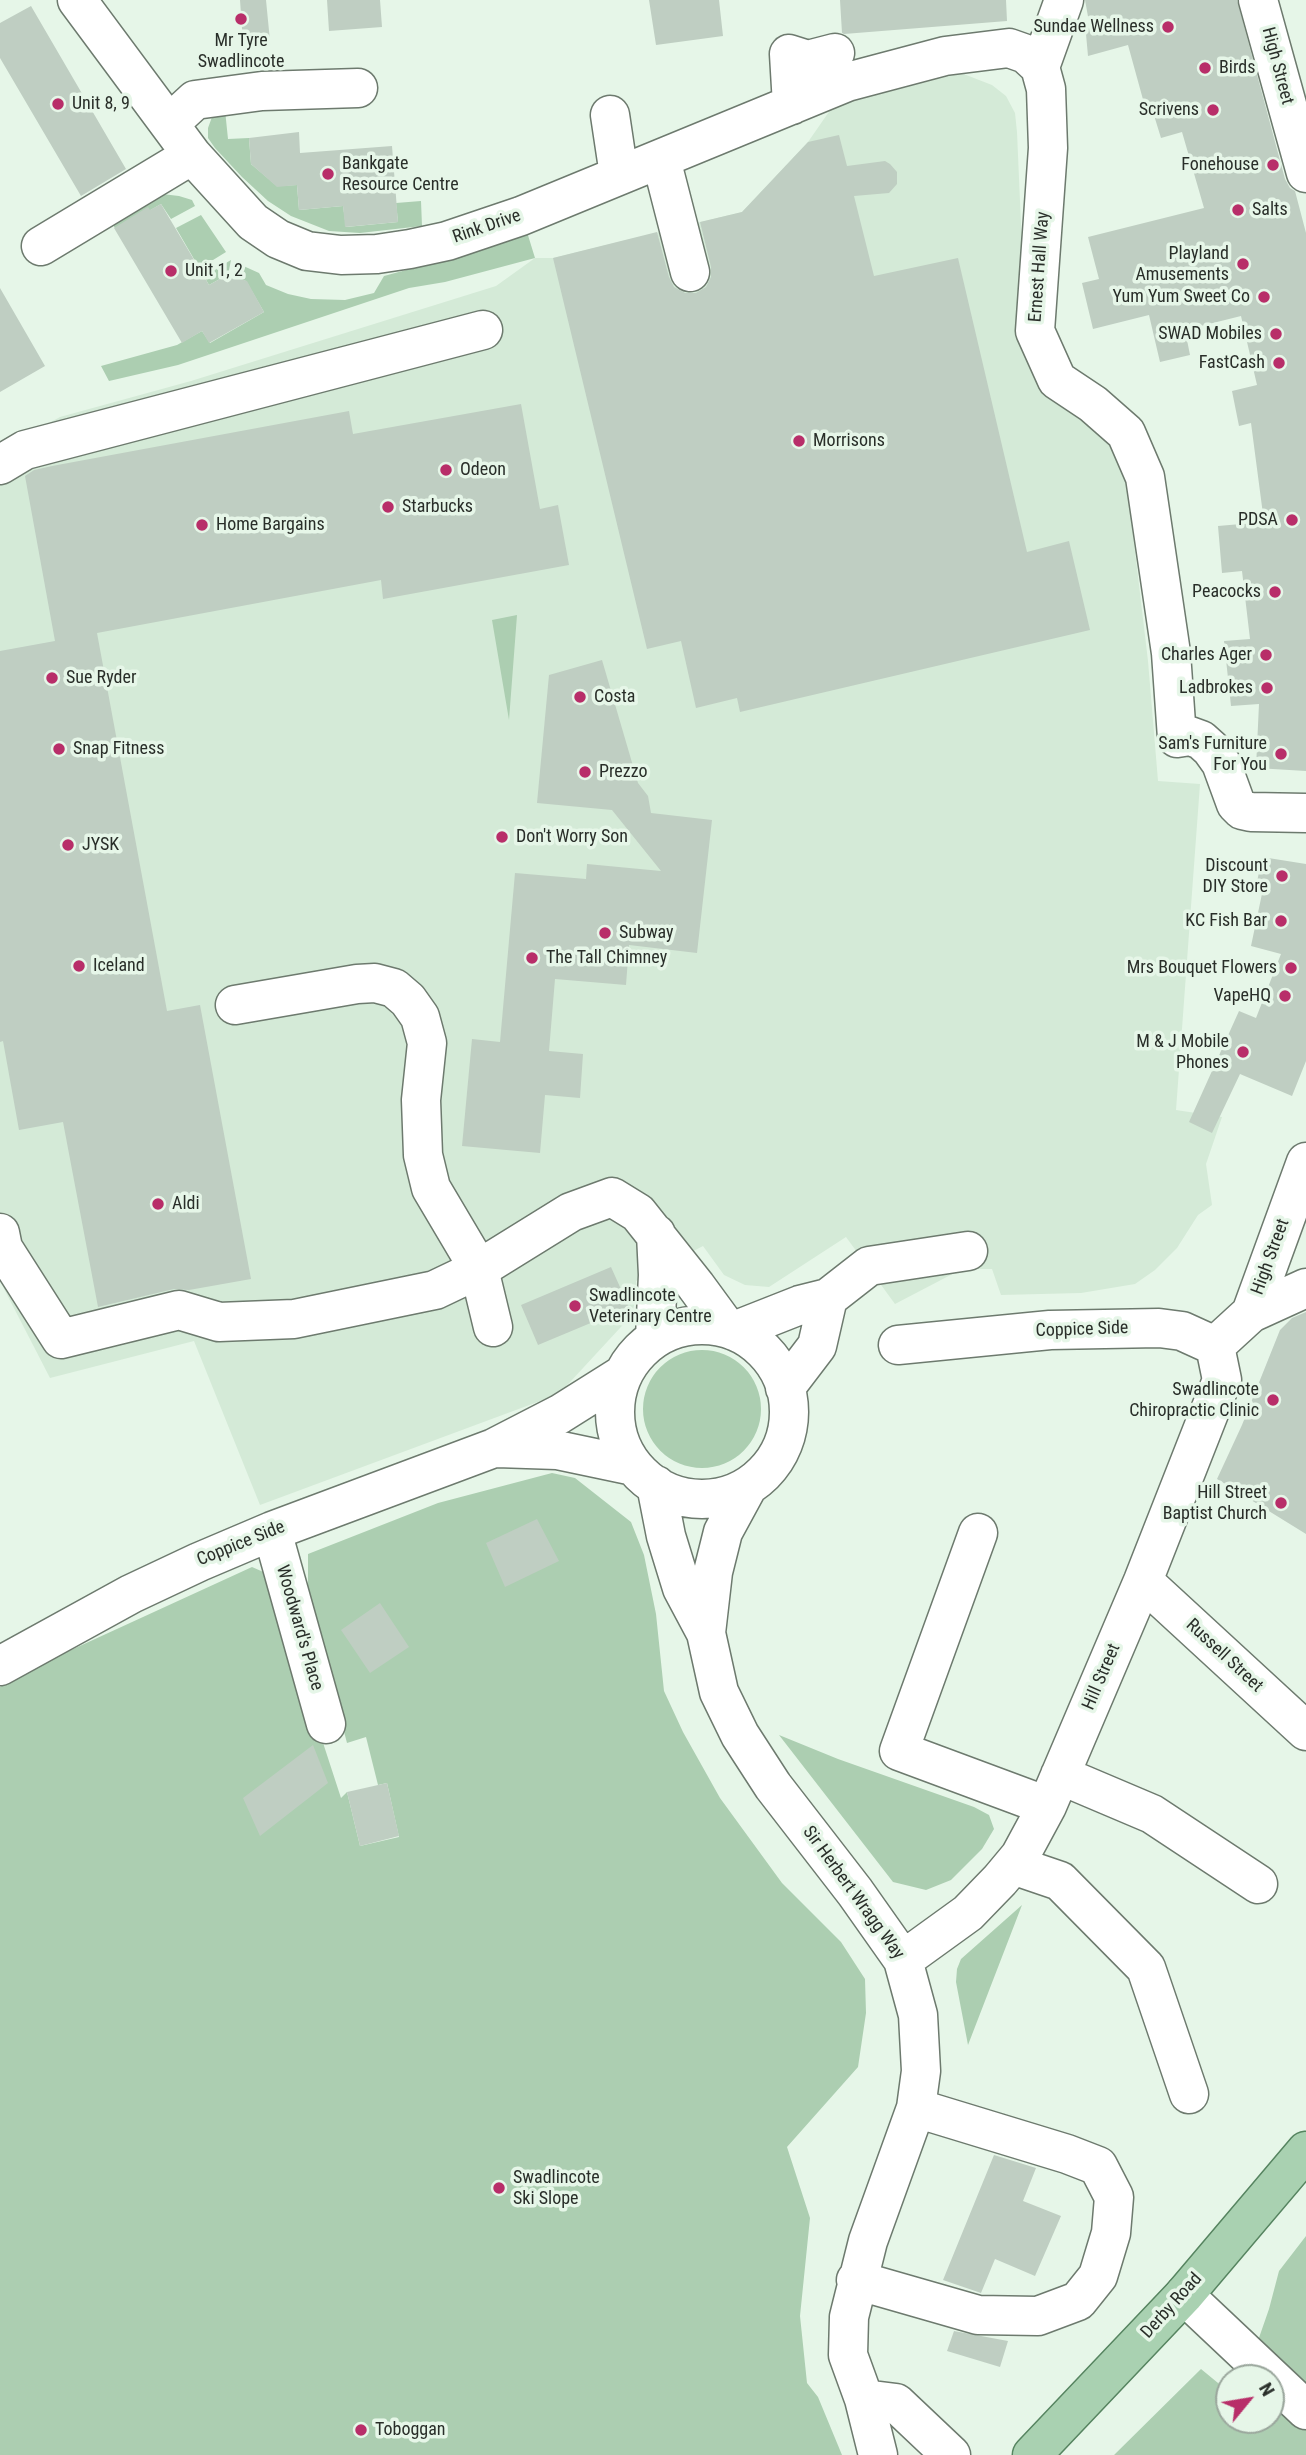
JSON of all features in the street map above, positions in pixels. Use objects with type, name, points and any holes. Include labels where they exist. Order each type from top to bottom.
[{"type":"main road","name":"Derby Road","points":[[1032,2455],[1184,2295],[1306,2151]]},
{"type":"street","name":"Rink Drive","points":[[77,0],[192,155],[253,222],[278,239],[307,251],[341,255],[410,250],[444,231],[521,216],[847,82],[945,56],[1009,48],[1026,54],[1040,67]]},
{"type":"street","points":[[1040,67],[1064,0]]},
{"type":"street","name":"High Street","points":[[1258,0],[1306,173]]},
{"type":"street","points":[[792,105],[789,54],[808,60],[835,53]]},
{"type":"street","name":"Ernest Hall Way","points":[[1040,67],[1046,89],[1048,148],[1035,331],[1057,380],[1093,404],[1126,433],[1145,477],[1171,653],[1177,738],[1189,736],[1201,740],[1211,749],[1221,763],[1236,804],[1242,810],[1306,813]]},
{"type":"street","points":[[169,124],[195,100],[262,91],[358,88]]},
{"type":"street","points":[[610,116],[619,175]]},
{"type":"street","points":[[41,246],[192,155]]},
{"type":"street","points":[[661,159],[690,272]]},
{"type":"street","points":[[0,465],[24,450],[483,330]]},
{"type":"street","points":[[235,1005],[357,984],[394,988],[408,1000],[420,1017],[427,1044],[421,1100],[422,1141],[431,1188],[479,1269],[493,1327]]},
{"type":"street","name":"High Street","points":[[1251,1313],[1306,1163]]},
{"type":"street","points":[[0,1233],[3,1248],[61,1339],[179,1310],[219,1322],[294,1319],[435,1290],[479,1269],[571,1213],[612,1197],[638,1213],[730,1329]]},
{"type":"street","points":[[655,1338],[658,1275],[656,1234]]},
{"type":"street","points":[[730,1329],[828,1298],[869,1266],[968,1251]]},
{"type":"street","points":[[1215,1346],[1251,1313],[1306,1287]]},
{"type":"street","points":[[785,1388],[817,1346],[828,1298]]},
{"type":"street","points":[[695,1324],[730,1329],[762,1349],[778,1370],[785,1388],[789,1413],[779,1452],[761,1476],[748,1486],[708,1499],[677,1496],[645,1476],[619,1440],[615,1423],[616,1393],[622,1375],[639,1350],[655,1338],[695,1324]]},
{"type":"street","name":"Coppice Side","points":[[898,1345],[1050,1330],[1159,1328],[1182,1331],[1215,1346]]},
{"type":"street","name":"Hill Street","points":[[903,1960],[968,1913],[1013,1865],[1054,1790],[1143,1581],[1222,1380],[1215,1346]]},
{"type":"street","name":"Coppice Side","points":[[0,1666],[131,1594],[199,1562],[272,1531],[494,1448],[560,1414],[622,1375]]},
{"type":"street","name":"Coppice Side","points":[[494,1448],[557,1450],[645,1476]]},
{"type":"street","name":"Sir Herbert Wragg Way","points":[[645,1476],[682,1588],[706,1633],[719,1692],[740,1735],[774,1786],[903,1960],[918,2015],[921,2071],[916,2108],[868,2241],[856,2280],[849,2317],[848,2355],[864,2399],[878,2455]]},
{"type":"street","name":"Sir Herbert Wragg Way","points":[[706,1633],[713,1572],[723,1532],[748,1486]]},
{"type":"street","name":"Woodward's Place","points":[[272,1531],[326,1724]]},
{"type":"street","points":[[978,1532],[899,1751],[1152,1814],[1258,1884]]},
{"type":"street","name":"Russell Street","points":[[1143,1581],[1306,1731]]},
{"type":"street","points":[[1013,1865],[1060,1881],[1146,1968],[1189,2094]]},
{"type":"street","points":[[856,2280],[978,2315],[1038,2316],[1078,2301],[1098,2276],[1111,2234],[1114,2196],[1098,2166],[1068,2154],[916,2108]]},
{"type":"street","points":[[1184,2295],[1306,2410]]},
{"type":"street","points":[[864,2399],[895,2403],[951,2455]]},
{"type":"shaded area","points":[[961,73],[992,85],[1006,96],[1015,113],[1026,340],[1110,438],[1126,475],[1148,661],[1158,781],[1200,784],[1176,1110],[1222,1117],[1206,1164],[1212,1205],[1198,1215],[1177,1248],[1155,1270],[1135,1284],[1081,1293],[1001,1295],[992,1269],[962,1269],[895,1304],[846,1237],[769,1287],[745,1285],[724,1275],[703,1246],[636,1281],[637,1291],[632,1315],[559,1394],[260,1505],[194,1341],[50,1378],[0,1281],[0,450],[60,417],[191,381],[496,286],[535,258],[553,258],[742,212],[808,142],[833,106]]},
{"type":"shaded area","points":[[225,110],[228,139],[249,138],[251,164],[277,186],[297,185],[299,210],[343,206],[346,227],[398,222],[396,203],[421,201],[422,226],[360,233],[329,231],[291,216],[268,201],[242,177],[208,138],[212,117]]},
{"type":"shaded area","points":[[162,194],[192,200],[195,206],[171,219],[161,204],[116,230],[112,223]]},
{"type":"shaded area","points":[[201,215],[226,252],[200,268],[204,276],[231,260],[228,275],[236,277],[239,264],[259,273],[266,285],[311,299],[345,300],[374,293],[384,276],[447,259],[527,232],[535,258],[445,282],[409,288],[178,365],[109,381],[101,366],[177,345],[202,331],[210,343],[264,312],[246,281],[227,275],[209,285],[176,228]]},
{"type":"shaded area","points":[[517,615],[509,720],[492,620]]},
{"type":"shaded area","points":[[702,1350],[724,1355],[744,1367],[756,1387],[761,1409],[756,1431],[744,1451],[724,1463],[702,1468],[680,1463],[660,1451],[648,1431],[643,1409],[648,1387],[660,1367],[680,1355]]},
{"type":"shaded area","points":[[552,1473],[575,1478],[631,1522],[644,1555],[656,1614],[664,1691],[683,1732],[720,1798],[782,1883],[841,1942],[865,1979],[866,2013],[858,2067],[787,2147],[810,2218],[800,2316],[807,2383],[818,2397],[842,2455],[0,2455],[0,1687],[34,1667],[252,1567],[268,1574],[341,1798],[347,1792],[360,1846],[399,1837],[387,1783],[378,1785],[366,1737],[347,1743],[308,1594],[308,1554],[438,1503]]},
{"type":"shaded area","points":[[779,1735],[974,1807],[989,1815],[994,1829],[982,1849],[951,1880],[926,1890],[893,1882]]},
{"type":"shaded area","points":[[1022,1905],[968,2045],[956,1982],[957,1969],[961,1959]]},
{"type":"shaded area","points":[[1306,2236],[1306,2455],[1114,2455],[1201,2369],[1215,2380],[1215,2434],[1285,2434],[1285,2364],[1250,2364],[1279,2271]]},
{"type":"building","points":[[240,0],[266,0],[270,41],[243,43]]},
{"type":"building","points":[[327,0],[380,0],[382,27],[329,31]]},
{"type":"building","points":[[649,0],[719,0],[723,36],[656,45]]},
{"type":"building","points":[[840,0],[1006,0],[1007,21],[844,34]]},
{"type":"building","points":[[1085,0],[1237,0],[1285,179],[1295,191],[1306,233],[1306,771],[1256,768],[1259,704],[1231,706],[1224,641],[1250,639],[1242,571],[1222,573],[1218,526],[1264,522],[1251,423],[1239,426],[1232,391],[1257,385],[1241,316],[1185,330],[1190,355],[1160,362],[1149,315],[1093,329],[1082,283],[1099,279],[1088,237],[1204,208],[1182,132],[1161,138],[1153,112],[1147,114],[1128,45],[1088,56],[1085,23],[1089,22]]},
{"type":"building","name":"Unit 8, 9","points":[[31,6],[126,169],[81,196],[0,58],[0,23]]},
{"type":"building","name":"Bankgate Resource Centre","points":[[299,132],[300,153],[392,146],[398,222],[345,227],[343,206],[299,210],[297,185],[277,187],[251,164],[249,138]]},
{"type":"building","name":"Morrisons","points":[[839,135],[847,166],[885,161],[897,172],[897,184],[889,193],[854,196],[874,276],[958,258],[1027,552],[1069,541],[1090,630],[740,712],[737,698],[696,708],[681,641],[647,649],[553,258],[657,232],[674,287],[685,293],[696,293],[706,287],[711,277],[700,222],[742,212],[808,142]]},
{"type":"building","name":"Unit 1, 2","points":[[161,204],[209,285],[227,275],[247,281],[264,312],[209,343],[202,331],[182,343],[114,228],[148,207],[150,210]]},
{"type":"building","points":[[0,288],[45,366],[0,392]]},
{"type":"building","points":[[521,404],[540,509],[558,505],[569,565],[383,599],[381,580],[97,633],[167,1011],[200,1005],[251,1279],[189,1290],[174,1289],[98,1307],[63,1122],[19,1130],[3,1041],[0,1042],[0,651],[55,641],[25,476],[34,470],[52,466],[349,411],[353,434]]},
{"type":"building","points":[[602,660],[638,783],[648,796],[651,813],[712,820],[697,953],[629,945],[626,985],[555,979],[549,1051],[583,1054],[580,1098],[545,1095],[540,1153],[462,1146],[472,1039],[500,1042],[515,873],[586,879],[587,864],[661,871],[612,810],[537,803],[549,675]]},
{"type":"building","points":[[1262,857],[1306,864],[1306,1061],[1292,1096],[1240,1074],[1212,1133],[1189,1122],[1239,1011],[1256,1018],[1281,954],[1251,946],[1263,889],[1256,887]]},
{"type":"building","name":"Swadlincote Veterinary Centre","points":[[611,1267],[629,1307],[538,1345],[521,1305]]},
{"type":"building","points":[[1306,1312],[1306,1534],[1217,1479],[1280,1330],[1292,1318]]},
{"type":"building","points":[[537,1519],[559,1561],[505,1587],[486,1543]]},
{"type":"building","points":[[380,1603],[409,1647],[370,1673],[341,1630]]},
{"type":"building","points":[[313,1745],[328,1783],[260,1836],[243,1798]]},
{"type":"building","points":[[387,1783],[399,1836],[360,1846],[347,1792]]},
{"type":"building","points":[[994,2155],[1036,2168],[1023,2201],[1061,2216],[1035,2276],[995,2259],[981,2293],[943,2280]]},
{"type":"building","points":[[954,2331],[1008,2341],[1000,2367],[947,2351]]},
{"type":"place","name":"Mr Tyre Swadlincote","points":[[241,19]]},
{"type":"place","name":"Sundae Wellness","points":[[1168,27]]},
{"type":"place","name":"Birds","points":[[1205,68]]},
{"type":"place","name":"Unit 8, 9","points":[[58,104]]},
{"type":"place","name":"Scrivens","points":[[1213,110]]},
{"type":"place","name":"Fonehouse","points":[[1273,165]]},
{"type":"place","name":"Bankgate Resource Centre","points":[[328,174]]},
{"type":"place","name":"Salts","points":[[1238,210]]},
{"type":"place","name":"Playland Amusements","points":[[1243,264]]},
{"type":"place","name":"Unit 1, 2","points":[[171,271]]},
{"type":"place","name":"Yum Yum Sweet Co","points":[[1264,297]]},
{"type":"place","name":"SWAD Mobiles","points":[[1276,334]]},
{"type":"place","name":"FastCash","points":[[1279,363]]},
{"type":"place","name":"Morrisons","points":[[799,441]]},
{"type":"place","name":"Odeon","points":[[446,470]]},
{"type":"place","name":"Starbucks","points":[[388,507]]},
{"type":"place","name":"PDSA","points":[[1292,520]]},
{"type":"place","name":"Home Bargains","points":[[202,525]]},
{"type":"place","name":"Peacocks","points":[[1275,592]]},
{"type":"place","name":"Charles Ager","points":[[1266,655]]},
{"type":"place","name":"Sue Ryder","points":[[52,678]]},
{"type":"place","name":"Ladbrokes","points":[[1267,688]]},
{"type":"place","name":"Costa","points":[[580,697]]},
{"type":"place","name":"Snap Fitness","points":[[59,749]]},
{"type":"place","name":"Sam's Furniture For You","points":[[1281,754]]},
{"type":"place","name":"Prezzo","points":[[585,772]]},
{"type":"place","name":"Don't Worry Son","points":[[502,837]]},
{"type":"place","name":"JYSK","points":[[68,845]]},
{"type":"place","name":"Discount DIY Store","points":[[1282,876]]},
{"type":"place","name":"KC Fish Bar","points":[[1281,921]]},
{"type":"place","name":"Subway","points":[[605,933]]},
{"type":"place","name":"The Tall Chimney","points":[[532,958]]},
{"type":"place","name":"Iceland","points":[[79,966]]},
{"type":"place","name":"Mrs Bouquet Flowers","points":[[1291,968]]},
{"type":"place","name":"VapeHQ","points":[[1285,996]]},
{"type":"place","name":"M & J Mobile Phones","points":[[1243,1052]]},
{"type":"place","name":"Aldi","points":[[158,1204]]},
{"type":"place","name":"Swadlincote Veterinary Centre","points":[[575,1306]]},
{"type":"place","name":"Swadlincote Chiropractic Clinic","points":[[1273,1400]]},
{"type":"place","name":"Hill Street Baptist Church","points":[[1281,1503]]},
{"type":"place","name":"Swadlincote Ski Slope","points":[[499,2188]]},
{"type":"place","name":"Toboggan","points":[[361,2430]]}]
